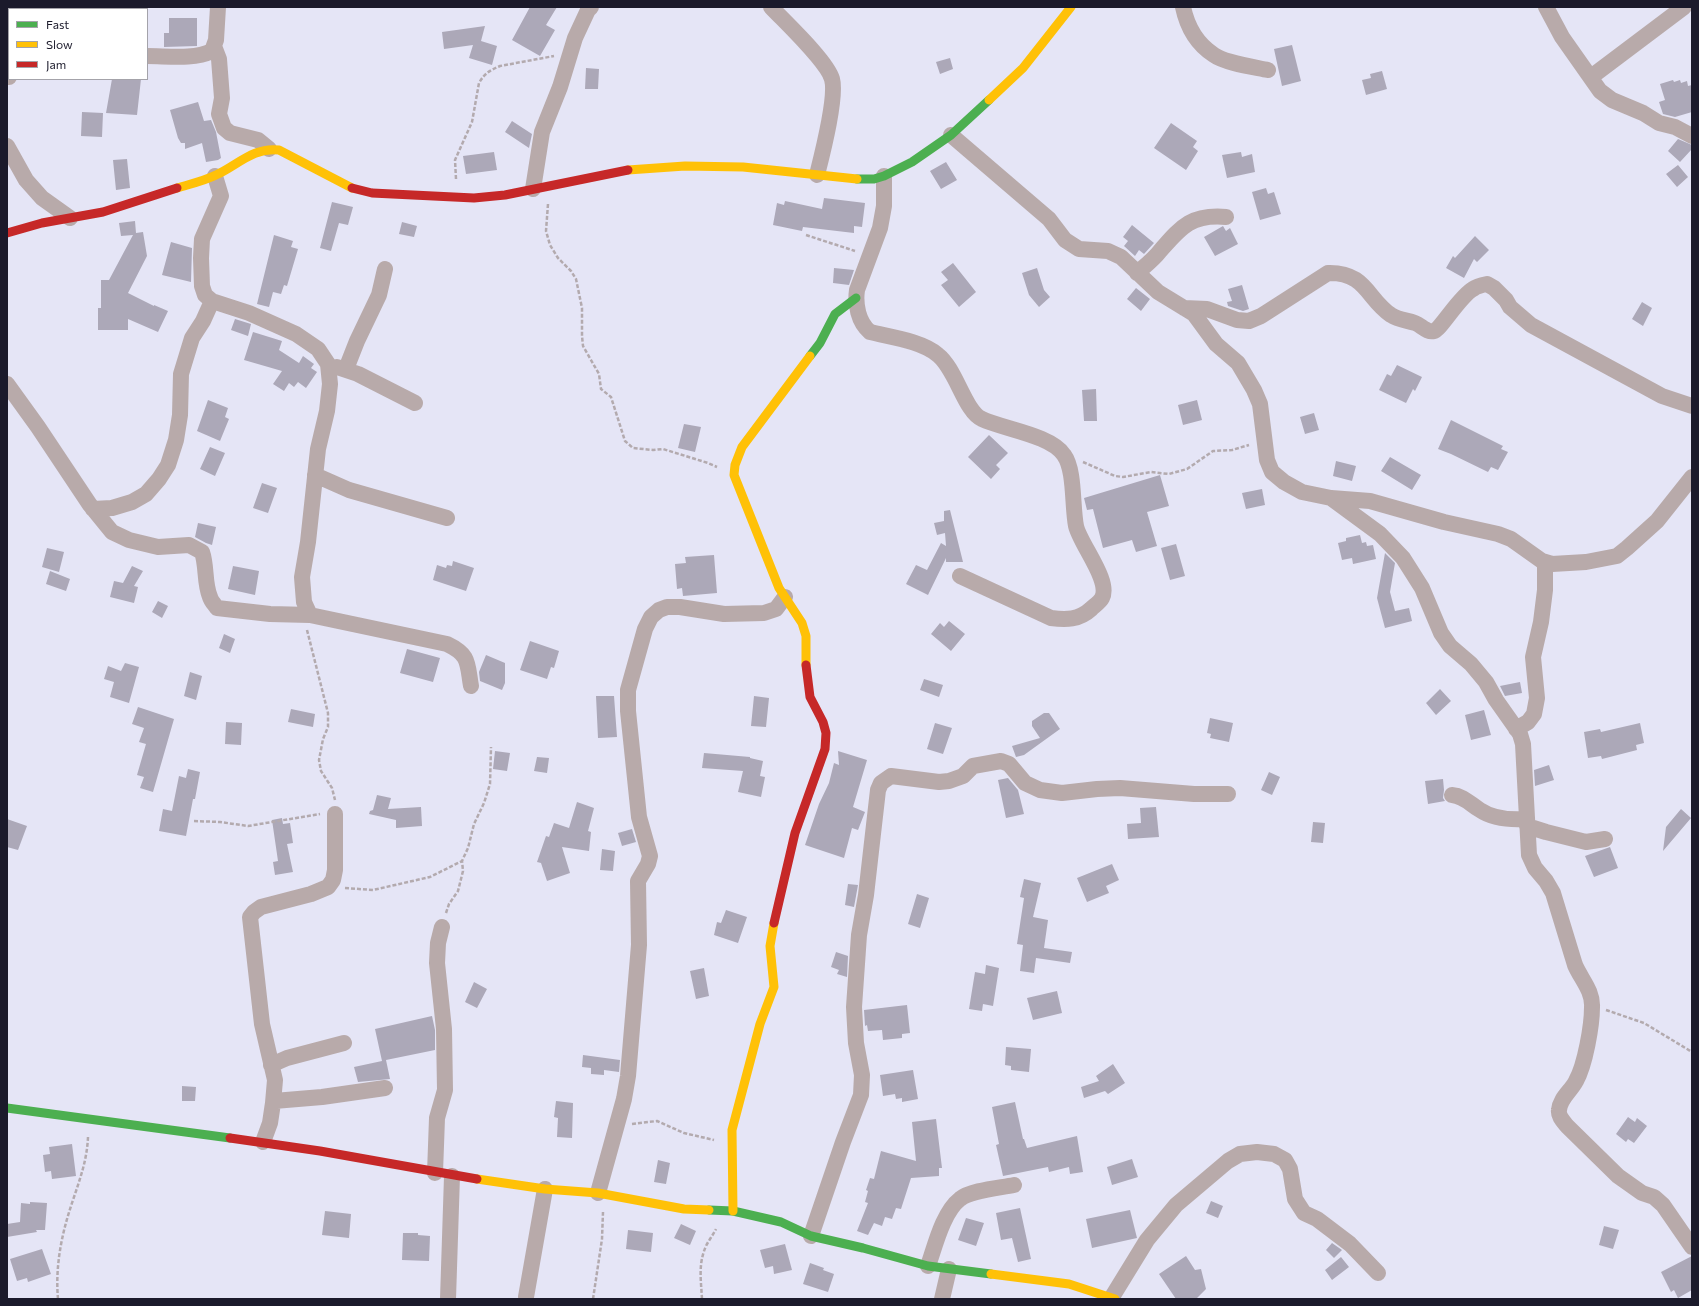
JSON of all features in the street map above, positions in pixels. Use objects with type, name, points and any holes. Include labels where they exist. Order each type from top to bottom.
[{"type":"street","points":[[148,56],[203,55],[212,51],[214,46],[218,7]]},
{"type":"street","points":[[539,187],[542,132],[560,87],[575,38],[588,10],[591,7]]},
{"type":"street","points":[[771,7],[823,62],[832,79],[833,95],[818,175]]},
{"type":"street","points":[[7,233],[42,223],[103,212],[215,176],[258,151],[270,149],[279,150],[352,188],[372,193],[455,198],[505,195],[619,171],[685,166],[743,167],[861,179],[884,176],[912,162],[950,135],[1023,68],[1072,7]]},
{"type":"street","points":[[1183,7],[1186,21],[1197,40],[1215,56],[1244,65],[1268,70]]},
{"type":"street","points":[[1546,7],[1562,37],[1600,91],[1612,100],[1643,113],[1659,123],[1675,127],[1692,136]]},
{"type":"street","points":[[1591,77],[1684,7]]},
{"type":"street","points":[[214,46],[219,59],[222,98],[220,114],[224,128],[230,133],[258,140],[270,149]]},
{"type":"street","points":[[950,135],[1049,219],[1065,240],[1079,249],[1108,250],[1120,257],[1158,292],[1194,314],[1216,344],[1238,363],[1247,376],[1260,404],[1267,460],[1272,472],[1284,482],[1302,492],[1331,498],[1370,501],[1444,522],[1498,534],[1511,539],[1524,547],[1537,558],[1552,564],[1586,562],[1617,556],[1657,521],[1692,477]]},
{"type":"street","points":[[7,146],[26,180],[42,198],[70,218]]},
{"type":"street","points":[[215,176],[221,196],[202,239],[202,286],[205,295],[212,301],[249,313],[296,334],[318,349],[328,364],[330,384],[327,411],[318,449],[308,542],[302,576],[304,602],[307,615]]},
{"type":"street","points":[[884,176],[884,206],[880,228],[857,290],[856,298],[861,320],[865,328],[870,332],[931,349],[940,356],[957,380],[973,413],[980,419],[1032,435],[1056,447],[1064,455],[1070,467],[1077,528],[1100,576],[1104,588],[1102,598],[1088,611],[1080,617],[1065,620],[1052,618],[960,576]]},
{"type":"street","points":[[1137,273],[1159,253],[1185,224],[1202,217],[1226,217]]},
{"type":"street","points":[[346,370],[357,341],[379,295],[386,269]]},
{"type":"street","points":[[1184,308],[1207,309],[1238,320],[1249,321],[1261,316],[1328,273],[1339,273],[1348,276],[1368,289],[1379,305],[1391,315],[1403,321],[1415,323],[1426,330],[1433,331],[1439,329],[1462,297],[1472,289],[1487,284],[1494,288],[1506,300],[1510,307],[1531,325],[1662,396],[1692,406]]},
{"type":"street","points":[[733,1211],[732,1143],[734,1119],[760,1024],[774,987],[770,946],[788,859],[795,833],[825,749],[826,733],[823,722],[810,697],[805,656],[806,636],[802,624],[779,588],[734,475],[734,464],[742,447],[820,343],[835,314],[856,298]]},
{"type":"street","points":[[93,509],[112,508],[132,502],[146,494],[168,466],[176,440],[179,422],[181,374],[192,338],[203,321],[212,301]]},
{"type":"street","points":[[328,364],[358,374],[415,403]]},
{"type":"street","points":[[7,384],[93,509],[112,532],[128,540],[158,547],[189,545],[202,552],[206,563],[206,578],[210,597],[217,608],[270,614],[307,615],[447,644],[459,649],[466,657],[471,686]]},
{"type":"street","points":[[315,475],[349,490],[447,518]]},
{"type":"street","points":[[1331,498],[1380,534],[1403,558],[1422,588],[1441,633],[1450,646],[1472,664],[1486,682],[1496,700],[1520,734],[1523,744],[1529,855],[1535,868],[1546,881],[1553,893],[1575,965],[1589,990],[1593,1006],[1583,1065],[1576,1082],[1562,1101],[1559,1110],[1560,1118],[1618,1176],[1642,1193],[1654,1197],[1663,1205],[1692,1247]]},
{"type":"street","points":[[1516,729],[1528,722],[1534,714],[1537,698],[1533,658],[1541,622],[1545,590],[1545,562]]},
{"type":"street","points":[[601,1193],[616,1124],[624,1099],[628,1076],[639,945],[638,881],[648,864],[650,856],[639,817],[628,711],[628,690],[645,629],[651,617],[659,610],[667,607],[680,607],[724,614],[764,613],[776,609],[785,597]]},
{"type":"street","points":[[811,1236],[843,1142],[861,1095],[862,1074],[856,1043],[854,1007],[860,935],[878,790],[882,783],[891,776],[939,782],[950,781],[963,776],[973,766],[1001,761],[1009,764],[1025,783],[1040,790],[1062,794],[1097,789],[1120,788],[1194,794],[1228,794]]},
{"type":"street","points":[[1452,795],[1462,797],[1481,811],[1490,815],[1527,822],[1546,832],[1586,842],[1605,839]]},
{"type":"street","points":[[263,1142],[270,1123],[274,1101],[275,1080],[262,1024],[250,917],[261,907],[311,894],[328,887],[333,880],[335,870],[335,814]]},
{"type":"street","points":[[435,1173],[438,1118],[445,1090],[444,1029],[437,963],[438,943],[442,927]]},
{"type":"street","points":[[271,1065],[287,1058],[344,1043]]},
{"type":"street","points":[[274,1101],[322,1097],[385,1088]]},
{"type":"street","points":[[7,1108],[263,1142],[320,1151],[452,1176],[544,1189],[601,1193],[684,1210],[733,1211],[781,1222],[811,1236],[863,1248],[928,1266],[1069,1284],[1086,1294],[1113,1298],[1147,1240],[1176,1205],[1228,1161],[1240,1154],[1257,1152],[1274,1154],[1285,1160],[1290,1170],[1295,1199],[1304,1213],[1317,1219],[1350,1244],[1378,1273]]},
{"type":"street","points":[[448,1299],[452,1176]]},
{"type":"street","points":[[928,1266],[939,1234],[952,1207],[961,1198],[976,1193],[1014,1185]]},
{"type":"street","points":[[526,1297],[544,1189]]},
{"type":"street","points":[[942,1299],[949,1269]]},
{"type":"path","points":[[455,198],[455,160],[472,122],[479,83],[482,78],[493,69],[500,66],[552,56],[569,56]]},
{"type":"path","points":[[539,187],[548,213],[546,231],[550,245],[558,258],[571,270],[576,279],[582,308],[583,346],[599,374],[602,390],[611,396],[625,441],[633,448],[653,450],[663,449],[708,463],[734,475]]},
{"type":"path","points":[[806,235],[857,252],[870,258]]},
{"type":"path","points":[[1064,455],[1115,476],[1123,477],[1152,472],[1169,474],[1187,469],[1213,451],[1237,448],[1264,441]]},
{"type":"path","points":[[194,821],[220,822],[248,826],[317,814],[335,814],[335,802],[332,788],[321,771],[319,760],[323,739],[328,727],[328,713],[313,655],[307,615]]},
{"type":"path","points":[[442,927],[449,904],[458,891],[463,871],[462,861],[468,848],[474,824],[484,803],[490,784],[491,747]]},
{"type":"path","points":[[328,887],[373,890],[430,877],[462,861]]},
{"type":"path","points":[[1593,1006],[1644,1023],[1692,1052]]},
{"type":"path","points":[[58,1299],[56,1278],[59,1252],[73,1200],[83,1171],[87,1150],[89,1119]]},
{"type":"path","points":[[616,1124],[657,1121],[684,1133],[732,1143]]},
{"type":"path","points":[[593,1299],[602,1239],[601,1193]]},
{"type":"path","points":[[702,1299],[699,1275],[702,1259],[723,1211]]},
{"type":"building","points":[[530,7],[557,7],[546,25],[555,30],[540,56],[512,40]]},
{"type":"building","points":[[169,18],[197,18],[197,46],[164,47],[164,33],[169,33]]},
{"type":"building","points":[[485,26],[481,41],[497,46],[492,65],[469,58],[473,45],[444,49],[442,32]]},
{"type":"building","points":[[1292,45],[1301,81],[1282,86],[1274,49]]},
{"type":"building","points":[[950,58],[953,69],[940,74],[936,62]]},
{"type":"building","points":[[586,68],[599,69],[598,89],[585,89]]},
{"type":"building","points":[[1382,71],[1387,89],[1366,95],[1362,80],[1371,78],[1370,74]]},
{"type":"building","points":[[112,80],[141,80],[137,115],[106,113]]},
{"type":"building","points":[[1673,80],[1674,82],[1680,80],[1681,83],[1687,81],[1688,86],[1692,85],[1692,112],[1675,117],[1663,114],[1659,102],[1665,100],[1660,84]]},
{"type":"building","points":[[198,102],[204,121],[211,120],[216,132],[221,158],[218,160],[206,162],[202,143],[185,149],[185,143],[181,143],[178,138],[170,110]]},
{"type":"building","points":[[82,112],[103,113],[102,137],[81,136]]},
{"type":"building","points":[[512,121],[532,134],[529,148],[505,132]]},
{"type":"building","points":[[1171,123],[1197,141],[1193,147],[1198,151],[1186,170],[1154,148]]},
{"type":"building","points":[[1678,139],[1692,145],[1692,149],[1680,162],[1668,151]]},
{"type":"building","points":[[494,152],[497,170],[466,174],[463,156]]},
{"type":"building","points":[[1241,152],[1242,157],[1252,154],[1255,172],[1227,178],[1222,155]]},
{"type":"building","points":[[127,159],[130,188],[116,190],[113,160]]},
{"type":"building","points":[[946,162],[957,180],[941,189],[930,171]]},
{"type":"building","points":[[1678,165],[1688,177],[1677,187],[1666,174]]},
{"type":"building","points":[[1266,188],[1268,194],[1274,192],[1281,214],[1260,220],[1252,192]]},
{"type":"building","points":[[824,198],[865,203],[862,227],[854,226],[854,233],[803,227],[802,231],[773,225],[777,203],[784,205],[785,201],[822,209]]},
{"type":"building","points":[[332,202],[353,207],[348,225],[339,223],[331,251],[320,248]]},
{"type":"building","points":[[135,221],[136,233],[143,232],[147,256],[128,293],[168,311],[158,332],[128,319],[128,330],[98,330],[98,308],[101,308],[101,280],[109,280],[133,235],[121,236],[119,223]]},
{"type":"building","points":[[402,222],[417,226],[414,237],[399,234]]},
{"type":"building","points":[[1132,225],[1154,243],[1144,254],[1139,250],[1135,256],[1124,246],[1128,241],[1123,237]]},
{"type":"building","points":[[1223,226],[1226,231],[1230,228],[1238,244],[1215,256],[1204,237]]},
{"type":"building","points":[[274,235],[293,241],[291,247],[298,249],[287,286],[284,285],[281,294],[273,292],[269,307],[257,304]]},
{"type":"building","points":[[1475,236],[1489,250],[1477,262],[1474,259],[1464,278],[1446,268],[1453,256],[1455,258]]},
{"type":"building","points":[[171,242],[192,248],[191,282],[162,275]]},
{"type":"building","points":[[953,263],[976,292],[959,307],[941,285],[948,280],[941,272]]},
{"type":"building","points":[[834,268],[854,270],[849,285],[833,283]]},
{"type":"building","points":[[1037,268],[1044,290],[1050,297],[1039,307],[1029,295],[1022,273]]},
{"type":"building","points":[[1242,285],[1249,309],[1243,311],[1228,306],[1227,302],[1232,301],[1228,289]]},
{"type":"building","points":[[1136,288],[1150,299],[1141,311],[1127,299]]},
{"type":"building","points":[[1642,302],[1652,308],[1643,326],[1632,319]]},
{"type":"building","points":[[235,319],[251,324],[248,336],[231,330]]},
{"type":"building","points":[[253,332],[282,341],[279,350],[299,363],[303,356],[314,364],[311,368],[317,372],[306,388],[298,382],[294,387],[289,383],[284,391],[273,384],[282,371],[244,360]]},
{"type":"building","points":[[1397,365],[1422,377],[1415,391],[1413,389],[1406,403],[1379,390],[1387,374],[1391,376]]},
{"type":"building","points":[[1096,389],[1097,421],[1084,421],[1082,390]]},
{"type":"building","points":[[208,400],[228,408],[225,417],[229,419],[220,441],[197,431]]},
{"type":"building","points":[[1197,400],[1202,420],[1183,425],[1178,405]]},
{"type":"building","points":[[1314,413],[1319,430],[1305,434],[1300,417]]},
{"type":"building","points":[[1451,420],[1503,446],[1501,449],[1508,452],[1498,470],[1491,467],[1488,472],[1438,449]]},
{"type":"building","points":[[684,424],[701,427],[695,452],[678,448]]},
{"type":"building","points":[[989,435],[1008,453],[996,465],[1000,469],[991,479],[968,457]]},
{"type":"building","points":[[210,447],[225,453],[215,476],[200,469]]},
{"type":"building","points":[[1390,457],[1421,475],[1412,490],[1381,471]]},
{"type":"building","points":[[1336,461],[1356,466],[1352,481],[1333,476]]},
{"type":"building","points":[[1160,475],[1169,506],[1147,512],[1157,546],[1136,552],[1132,540],[1103,548],[1093,509],[1087,510],[1084,498]]},
{"type":"building","points":[[262,483],[277,488],[268,513],[253,508]]},
{"type":"building","points":[[1262,489],[1265,505],[1246,509],[1242,493]]},
{"type":"building","points":[[950,510],[963,562],[946,562],[946,558],[928,595],[906,584],[916,565],[927,570],[941,543],[946,546],[945,533],[937,535],[934,523],[944,521],[944,511]]},
{"type":"building","points":[[198,523],[216,527],[212,545],[195,537]]},
{"type":"building","points":[[1360,535],[1362,543],[1366,542],[1367,546],[1373,545],[1376,559],[1353,564],[1352,558],[1342,560],[1338,543],[1346,541],[1346,538]]},
{"type":"building","points":[[1176,544],[1185,576],[1170,580],[1161,548]]},
{"type":"building","points":[[47,548],[64,552],[59,572],[42,567]]},
{"type":"building","points":[[1385,553],[1395,563],[1390,592],[1395,611],[1409,608],[1412,621],[1385,628],[1377,598]]},
{"type":"building","points":[[714,555],[717,593],[683,596],[682,588],[677,589],[675,564],[686,563],[685,557]]},
{"type":"building","points":[[453,561],[474,568],[466,591],[433,580],[437,565],[446,568],[447,565],[452,566]]},
{"type":"building","points":[[132,566],[143,571],[134,586],[138,587],[134,603],[110,597],[114,581],[123,583]]},
{"type":"building","points":[[233,566],[259,571],[255,595],[228,589]]},
{"type":"building","points":[[50,571],[70,579],[66,591],[46,584]]},
{"type":"building","points":[[158,601],[168,606],[162,618],[152,612]]},
{"type":"building","points":[[949,621],[965,634],[951,651],[931,634],[940,623],[944,627]]},
{"type":"building","points":[[224,634],[235,639],[230,653],[219,648]]},
{"type":"building","points":[[530,641],[559,651],[554,668],[551,667],[547,679],[520,670]]},
{"type":"building","points":[[407,649],[440,658],[433,682],[400,673]]},
{"type":"building","points":[[486,655],[505,663],[505,683],[502,690],[480,681],[479,672]]},
{"type":"building","points":[[125,663],[139,667],[129,703],[110,697],[114,682],[104,679],[108,666],[121,671]]},
{"type":"building","points":[[190,672],[202,676],[196,700],[184,696]]},
{"type":"building","points":[[924,679],[943,685],[939,697],[920,690]]},
{"type":"building","points":[[1520,682],[1522,693],[1505,696],[1500,686]]},
{"type":"building","points":[[1440,689],[1451,701],[1436,715],[1426,703]]},
{"type":"building","points":[[596,696],[614,696],[617,737],[598,738]]},
{"type":"building","points":[[754,696],[769,698],[766,727],[751,726]]},
{"type":"building","points":[[138,707],[174,719],[153,792],[140,788],[144,777],[137,775],[146,744],[139,742],[144,728],[132,724]]},
{"type":"building","points":[[291,709],[315,714],[313,727],[288,722]]},
{"type":"building","points":[[1484,710],[1491,735],[1471,740],[1465,715]]},
{"type":"building","points":[[1044,713],[1049,713],[1060,729],[1024,755],[1016,757],[1012,746],[1040,738],[1032,726],[1032,721]]},
{"type":"building","points":[[1210,718],[1233,723],[1229,742],[1210,738],[1211,734],[1207,733]]},
{"type":"building","points":[[226,722],[242,723],[241,745],[225,744]]},
{"type":"building","points":[[935,723],[952,728],[943,754],[927,749]]},
{"type":"building","points":[[1640,723],[1644,743],[1636,745],[1637,750],[1602,759],[1601,756],[1588,758],[1584,732],[1600,729],[1601,732]]},
{"type":"building","points":[[495,751],[510,753],[507,771],[493,769]]},
{"type":"building","points":[[838,751],[867,760],[853,807],[865,812],[858,830],[852,828],[844,858],[805,845],[819,804],[829,783],[834,763],[839,765]]},
{"type":"building","points":[[704,753],[750,757],[763,761],[760,776],[765,777],[761,797],[738,792],[743,771],[702,768]]},
{"type":"building","points":[[537,757],[549,758],[547,773],[534,771]]},
{"type":"building","points":[[1549,765],[1554,780],[1535,786],[1534,770]]},
{"type":"building","points":[[188,769],[200,772],[186,836],[159,831],[163,809],[172,811],[179,776],[186,778]]},
{"type":"building","points":[[1269,772],[1280,777],[1272,795],[1261,790]]},
{"type":"building","points":[[1008,778],[1018,790],[1024,814],[1006,818],[998,780]]},
{"type":"building","points":[[1443,779],[1443,798],[1445,801],[1428,804],[1425,781]]},
{"type":"building","points":[[377,795],[391,798],[388,809],[421,807],[422,826],[396,828],[396,820],[369,814],[370,811],[373,810]]},
{"type":"building","points":[[577,802],[594,808],[588,831],[591,832],[589,851],[562,847],[570,873],[547,881],[541,863],[537,862],[546,836],[549,837],[554,823],[569,828]]},
{"type":"building","points":[[1156,807],[1159,837],[1128,839],[1127,824],[1141,823],[1140,808]]},
{"type":"building","points":[[1681,809],[1691,818],[1663,851],[1666,827]]},
{"type":"building","points":[[282,818],[283,824],[290,823],[293,843],[287,844],[293,872],[275,875],[273,862],[278,861],[272,820]]},
{"type":"building","points":[[7,819],[27,826],[18,850],[7,847]]},
{"type":"building","points":[[1313,822],[1325,823],[1323,843],[1311,842]]},
{"type":"building","points":[[632,829],[636,842],[622,846],[618,833]]},
{"type":"building","points":[[1610,847],[1618,868],[1594,877],[1585,856]]},
{"type":"building","points":[[602,849],[615,851],[613,871],[600,870]]},
{"type":"building","points":[[1112,864],[1119,880],[1106,886],[1109,893],[1087,902],[1077,878]]},
{"type":"building","points":[[1024,879],[1041,883],[1033,917],[1048,920],[1044,948],[1072,952],[1070,963],[1036,958],[1034,973],[1020,971],[1023,945],[1017,944],[1024,898],[1020,897]]},
{"type":"building","points":[[848,884],[858,885],[854,907],[845,905]]},
{"type":"building","points":[[917,894],[929,898],[920,928],[908,924]]},
{"type":"building","points":[[726,910],[747,917],[738,943],[714,935],[717,922],[721,923]]},
{"type":"building","points":[[836,952],[848,956],[847,977],[837,974],[839,970],[831,967]]},
{"type":"building","points":[[986,965],[999,968],[993,1006],[983,1004],[982,1011],[969,1009],[975,972],[985,974]]},
{"type":"building","points":[[704,968],[709,996],[696,999],[690,971]]},
{"type":"building","points":[[474,982],[487,989],[477,1008],[465,1002]]},
{"type":"building","points":[[1057,991],[1062,1013],[1033,1020],[1027,998]]},
{"type":"building","points":[[907,1005],[910,1033],[902,1034],[902,1038],[883,1040],[882,1030],[868,1031],[867,1025],[865,1026],[864,1010]]},
{"type":"building","points":[[432,1016],[435,1030],[435,1050],[386,1060],[390,1079],[358,1082],[354,1067],[382,1061],[375,1029]]},
{"type":"building","points":[[1006,1047],[1031,1049],[1029,1072],[1011,1070],[1011,1066],[1005,1065]]},
{"type":"building","points":[[583,1055],[620,1060],[619,1072],[604,1070],[604,1075],[591,1074],[591,1068],[582,1067]]},
{"type":"building","points":[[1113,1064],[1125,1083],[1108,1094],[1105,1091],[1084,1098],[1081,1087],[1099,1081],[1096,1076]]},
{"type":"building","points":[[913,1070],[918,1099],[902,1102],[902,1098],[896,1099],[895,1094],[883,1096],[880,1075]]},
{"type":"building","points":[[182,1086],[196,1087],[195,1101],[182,1101]]},
{"type":"building","points":[[556,1101],[573,1103],[572,1138],[557,1137],[558,1118],[554,1117]]},
{"type":"building","points":[[1015,1102],[1023,1139],[1027,1148],[1077,1136],[1083,1172],[1070,1174],[1069,1167],[1049,1172],[1048,1167],[1003,1176],[996,1145],[999,1144],[992,1107]]},
{"type":"building","points":[[1628,1117],[1635,1122],[1637,1118],[1647,1126],[1634,1143],[1628,1139],[1626,1142],[1616,1134]]},
{"type":"building","points":[[936,1119],[942,1168],[939,1168],[939,1176],[911,1178],[901,1209],[896,1208],[892,1219],[885,1217],[882,1226],[874,1223],[868,1235],[857,1231],[868,1203],[865,1202],[868,1191],[866,1190],[870,1178],[874,1179],[881,1151],[916,1161],[912,1122]]},
{"type":"building","points":[[72,1144],[76,1176],[52,1179],[51,1171],[45,1172],[43,1155],[50,1154],[49,1147]]},
{"type":"building","points":[[1132,1159],[1138,1177],[1112,1185],[1107,1167]]},
{"type":"building","points":[[658,1160],[670,1163],[666,1184],[654,1182]]},
{"type":"building","points":[[1211,1201],[1223,1206],[1218,1218],[1206,1213]]},
{"type":"building","points":[[30,1202],[47,1203],[45,1230],[36,1230],[37,1232],[7,1237],[7,1224],[20,1222],[21,1203],[30,1204]]},
{"type":"building","points":[[1020,1208],[1031,1259],[1018,1262],[1012,1238],[1001,1240],[996,1213]]},
{"type":"building","points":[[1130,1210],[1137,1238],[1092,1248],[1086,1219]]},
{"type":"building","points":[[325,1211],[351,1214],[349,1238],[322,1235]]},
{"type":"building","points":[[966,1218],[984,1223],[976,1246],[958,1240]]},
{"type":"building","points":[[681,1224],[696,1231],[690,1245],[674,1238]]},
{"type":"building","points":[[1604,1226],[1619,1230],[1613,1249],[1599,1245]]},
{"type":"building","points":[[628,1230],[653,1233],[651,1252],[626,1249]]},
{"type":"building","points":[[403,1233],[418,1233],[418,1235],[430,1236],[429,1261],[402,1260]]},
{"type":"building","points":[[1332,1243],[1342,1250],[1334,1258],[1326,1250]]},
{"type":"building","points":[[785,1244],[792,1270],[774,1274],[773,1266],[765,1268],[760,1250]]},
{"type":"building","points":[[42,1249],[51,1274],[28,1282],[27,1278],[17,1281],[10,1259]]},
{"type":"building","points":[[1186,1256],[1195,1270],[1201,1269],[1206,1289],[1196,1299],[1176,1299],[1159,1274]]},
{"type":"building","points":[[1692,1256],[1692,1290],[1678,1298],[1674,1290],[1671,1292],[1661,1272]]},
{"type":"building","points":[[1341,1257],[1349,1267],[1332,1280],[1325,1270]]},
{"type":"building","points":[[810,1263],[824,1268],[823,1270],[834,1274],[828,1292],[803,1284]]},
{"type":"traffic: fast","points":[[857,179],[874,179],[884,176],[912,162],[951,135],[989,100]]},
{"type":"traffic: fast","points":[[810,356],[820,343],[835,314],[856,298]]},
{"type":"traffic: fast","points":[[7,1108],[230,1138]]},
{"type":"traffic: fast","points":[[709,1210],[733,1211],[781,1222],[811,1236],[863,1248],[928,1266],[991,1274]]},
{"type":"traffic: slow","points":[[989,100],[1023,68],[1071,7]]},
{"type":"traffic: slow","points":[[177,188],[202,181],[224,171],[253,154],[270,150],[279,150],[352,188]]},
{"type":"traffic: slow","points":[[628,170],[685,166],[743,167],[857,179]]},
{"type":"traffic: slow","points":[[806,665],[806,636],[802,623],[779,588],[734,475],[735,465],[742,447],[810,356]]},
{"type":"traffic: slow","points":[[733,1211],[732,1130],[760,1024],[774,987],[770,946],[774,923]]},
{"type":"traffic: slow","points":[[477,1179],[545,1189],[598,1193],[684,1209],[709,1210]]},
{"type":"traffic: slow","points":[[991,1274],[1069,1284],[1115,1299]]},
{"type":"traffic: jam","points":[[352,188],[372,193],[474,198],[505,195],[628,170]]},
{"type":"traffic: jam","points":[[7,233],[42,223],[103,212],[177,188]]},
{"type":"traffic: jam","points":[[774,923],[795,833],[825,749],[826,733],[823,722],[810,697],[806,665]]},
{"type":"traffic: jam","points":[[230,1138],[320,1151],[477,1179]]}]
